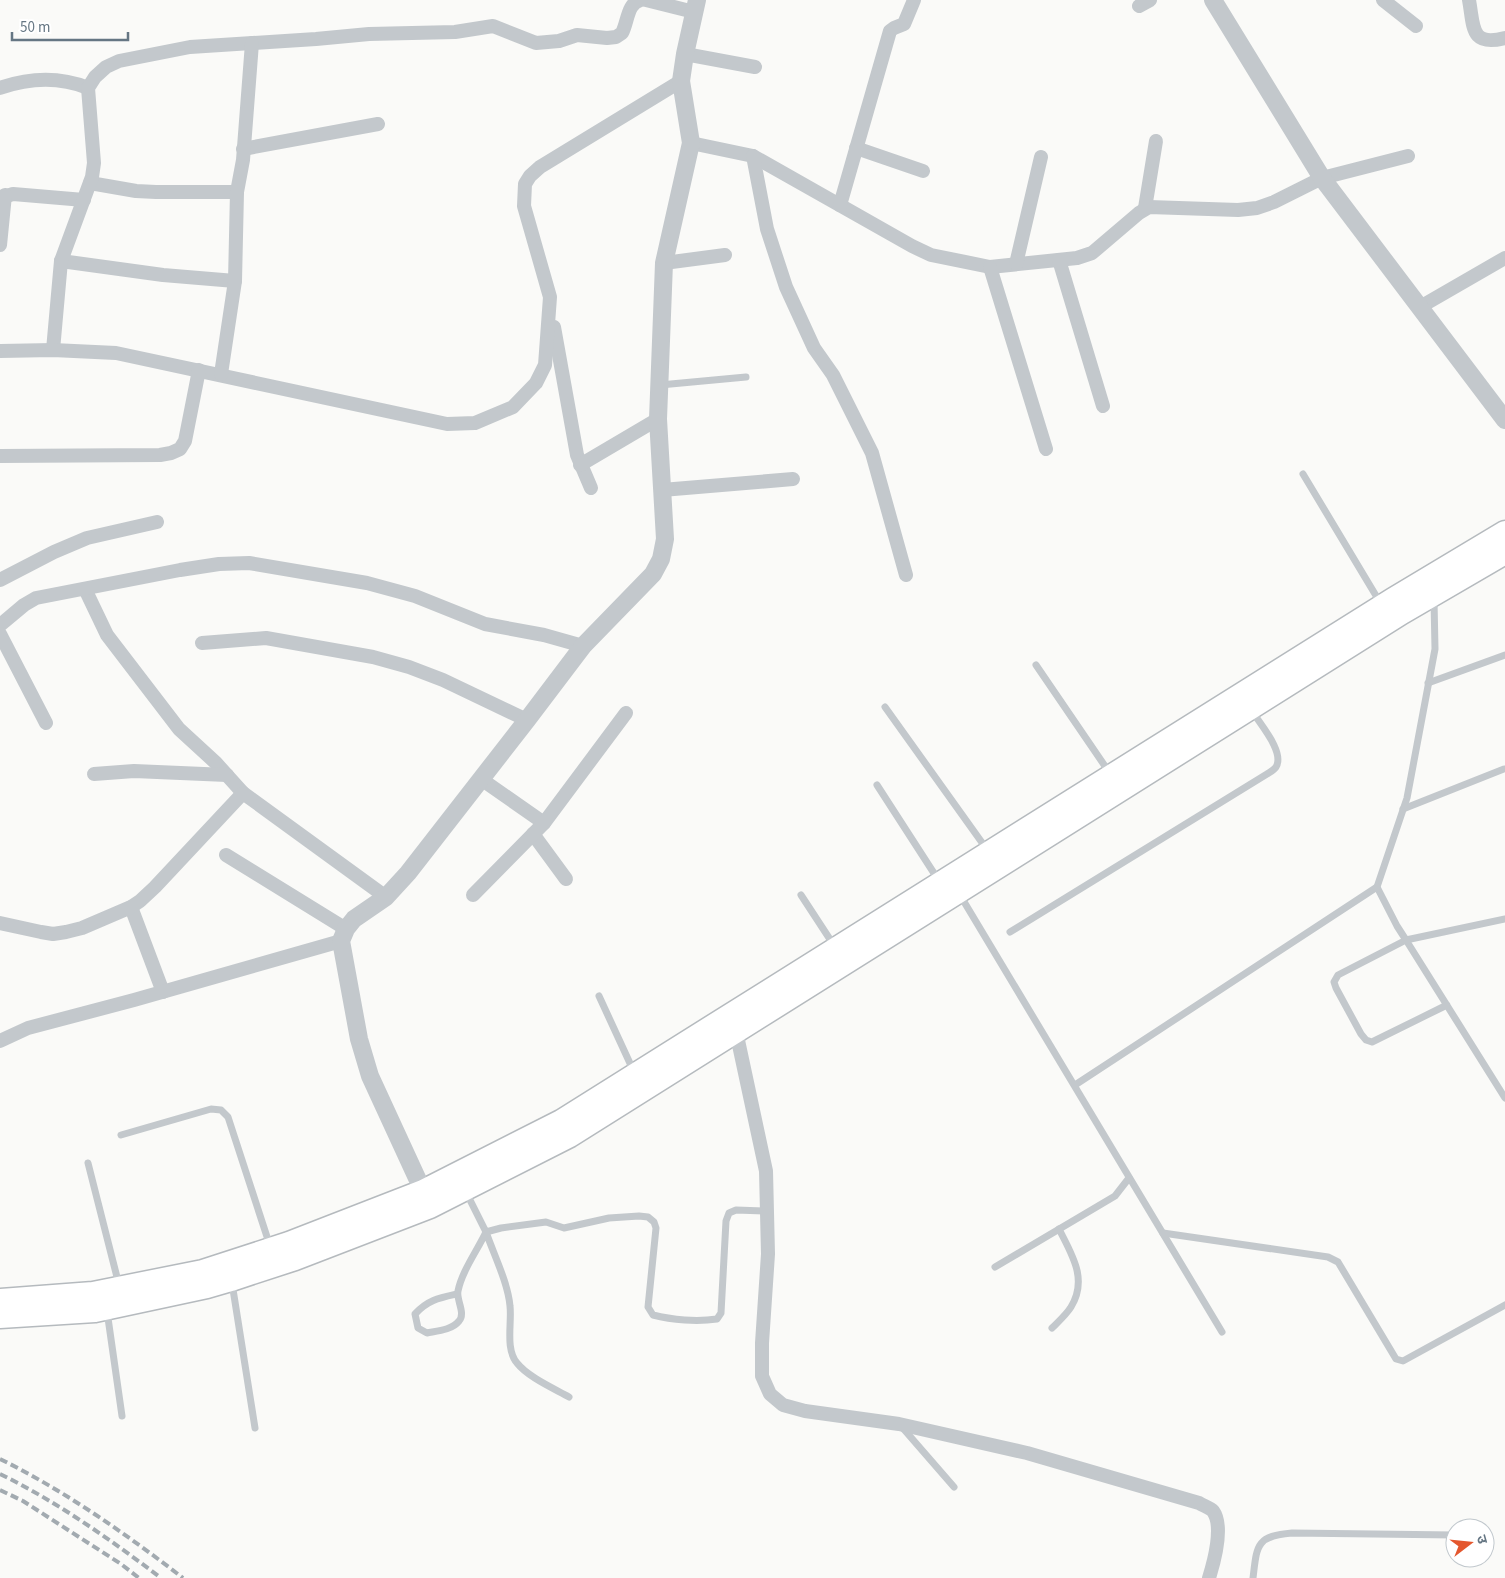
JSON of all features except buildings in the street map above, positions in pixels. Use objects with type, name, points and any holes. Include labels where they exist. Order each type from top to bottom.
[{"type":"main road","points":[[0,1300],[93,1293],[203,1271],[427,1199],[465,1190],[570,1136],[736,1031],[949,887],[989,852],[1382,606],[1505,532]]},
{"type":"main road","points":[[0,1317],[106,1308],[207,1288],[295,1259],[427,1199],[561,1121],[836,948],[949,887],[1250,709],[1505,552]]},
{"type":"street","points":[[53,350],[61,261],[90,183],[94,163],[88,88],[95,77],[106,67],[119,61],[190,48],[369,34],[456,32],[493,26],[536,43],[559,41],[577,35],[607,38],[622,33],[631,6],[636,1],[641,0]]},
{"type":"street","points":[[427,1199],[370,1076],[358,1039],[344,935],[354,919],[386,897],[408,873],[583,646],[653,574],[661,560],[665,539],[658,419],[664,263],[691,143],[681,81],[684,54],[696,6],[646,0]]},
{"type":"street","points":[[840,205],[890,31],[904,24],[914,0]]},
{"type":"street","points":[[1213,0],[1322,178],[1505,420]]},
{"type":"street","points":[[1383,0],[1416,26]]},
{"type":"street","points":[[1470,0],[1475,32],[1480,39],[1486,41],[1505,38]]},
{"type":"street","points":[[221,374],[236,281],[237,192],[243,149],[252,43]]},
{"type":"street","points":[[684,54],[755,67]]},
{"type":"street","points":[[0,88],[20,82],[42,79],[72,82],[88,88]]},
{"type":"street","points":[[591,488],[577,455],[557,348],[550,296],[524,206],[525,184],[530,176],[540,167],[681,81]]},
{"type":"street","points":[[243,149],[378,124]]},
{"type":"street","points":[[1145,208],[1156,140]]},
{"type":"street","points":[[691,143],[753,156],[931,255],[990,267],[1077,258],[1092,253],[1145,208],[1154,206],[1238,210],[1257,208],[1274,202],[1322,178],[1408,156]]},
{"type":"street","points":[[856,148],[923,171]]},
{"type":"street","points":[[753,156],[767,229],[786,287],[814,348],[833,375],[872,453],[906,575]]},
{"type":"street","points":[[1016,264],[1041,157]]},
{"type":"street","points":[[90,183],[136,191],[237,192]]},
{"type":"street","points":[[0,245],[2,197],[13,194],[84,200]]},
{"type":"street","points":[[664,263],[725,255]]},
{"type":"street","points":[[1416,302],[1505,258]]},
{"type":"street","points":[[1059,260],[1103,406]]},
{"type":"street","points":[[61,261],[163,275],[236,281]]},
{"type":"street","points":[[990,267],[1046,449]]},
{"type":"street","points":[[0,352],[53,350],[116,353],[447,424],[475,423],[513,406],[536,383],[545,365],[550,296]]},
{"type":"street","points":[[0,456],[116,456],[171,453],[180,449],[185,441],[199,370]]},
{"type":"street","points":[[580,465],[658,419]]},
{"type":"street","points":[[662,490],[792,479]]},
{"type":"street","points":[[0,580],[54,552],[87,538],[157,522]]},
{"type":"street","points":[[0,625],[24,605],[36,598],[180,570],[248,562],[366,583],[415,596],[485,624],[544,635],[583,646]]},
{"type":"street","points":[[85,589],[107,635],[180,729],[216,762],[243,793],[386,897]]},
{"type":"street","points":[[0,634],[46,723]]},
{"type":"street","points":[[202,643],[266,638],[373,657],[409,667],[443,680],[527,720]]},
{"type":"street","points":[[474,895],[544,823],[626,713]]},
{"type":"street","points":[[94,774],[134,771],[227,775]]},
{"type":"street","points":[[481,779],[544,823]]},
{"type":"street","points":[[0,923],[41,932],[60,933],[82,928],[131,907],[155,886],[243,793]]},
{"type":"street","points":[[533,834],[566,879]]},
{"type":"street","points":[[226,855],[344,935]]},
{"type":"street","points":[[131,907],[163,992]]},
{"type":"street","points":[[0,1041],[28,1028],[163,992],[344,935]]},
{"type":"street","points":[[736,1031],[766,1171],[768,1254],[762,1342],[762,1376],[770,1394],[783,1405],[805,1411],[899,1424],[1027,1453],[1200,1504],[1212,1510],[1217,1520],[1218,1531],[1209,1578]]},
{"type":"lane","points":[[660,385],[746,377]]},
{"type":"lane","points":[[1303,474],[1382,606]]},
{"type":"lane","points":[[1075,1085],[1377,887],[1407,798],[1435,650],[1434,595]]},
{"type":"lane","points":[[1428,683],[1505,655]]},
{"type":"lane","points":[[1036,665],[1111,775]]},
{"type":"lane","points":[[885,707],[989,852]]},
{"type":"lane","points":[[1010,932],[1276,768],[1278,760],[1277,750],[1250,709]]},
{"type":"lane","points":[[1403,809],[1504,768]]},
{"type":"lane","points":[[877,785],[949,887],[1075,1085],[1222,1332]]},
{"type":"lane","points":[[1377,887],[1397,926],[1505,1098]]},
{"type":"lane","points":[[801,895],[836,948]]},
{"type":"lane","points":[[1447,1005],[1372,1042],[1366,1040],[1361,1034],[1334,982],[1338,975],[1406,940],[1505,919]]},
{"type":"lane","points":[[599,996],[635,1075]]},
{"type":"lane","points":[[121,1135],[211,1110],[221,1110],[228,1118],[271,1249]]},
{"type":"lane","points":[[88,1163],[120,1288]]},
{"type":"lane","points":[[995,1267],[1115,1196],[1129,1178]]},
{"type":"lane","points":[[465,1190],[486,1232],[507,1290],[510,1306],[510,1348],[515,1362],[524,1370],[569,1397]]},
{"type":"lane","points":[[457,1294],[436,1299],[424,1305],[415,1314],[418,1328],[427,1333],[453,1326],[459,1322],[461,1312],[457,1294],[486,1232],[546,1222],[564,1228],[609,1218],[648,1217],[654,1222],[656,1228],[648,1307],[653,1315],[708,1321],[717,1319],[721,1313],[726,1221],[729,1213],[736,1210],[767,1211]]},
{"type":"lane","points":[[1052,1328],[1071,1307],[1079,1284],[1077,1265],[1059,1229]]},
{"type":"lane","points":[[1163,1233],[1328,1257],[1338,1262],[1396,1359],[1403,1361],[1505,1304]]},
{"type":"lane","points":[[231,1280],[255,1428]]},
{"type":"lane","points":[[106,1308],[122,1416]]},
{"type":"lane","points":[[899,1424],[954,1487]]},
{"type":"lane","points":[[1253,1578],[1256,1551],[1264,1540],[1275,1534],[1445,1535]]},
{"type":"railway","points":[[0,1459],[71,1499],[140,1545],[183,1578]]},
{"type":"railway","points":[[0,1474],[42,1496],[83,1522],[161,1578]]},
{"type":"railway","points":[[0,1490],[23,1501],[121,1564],[139,1578]]}]
